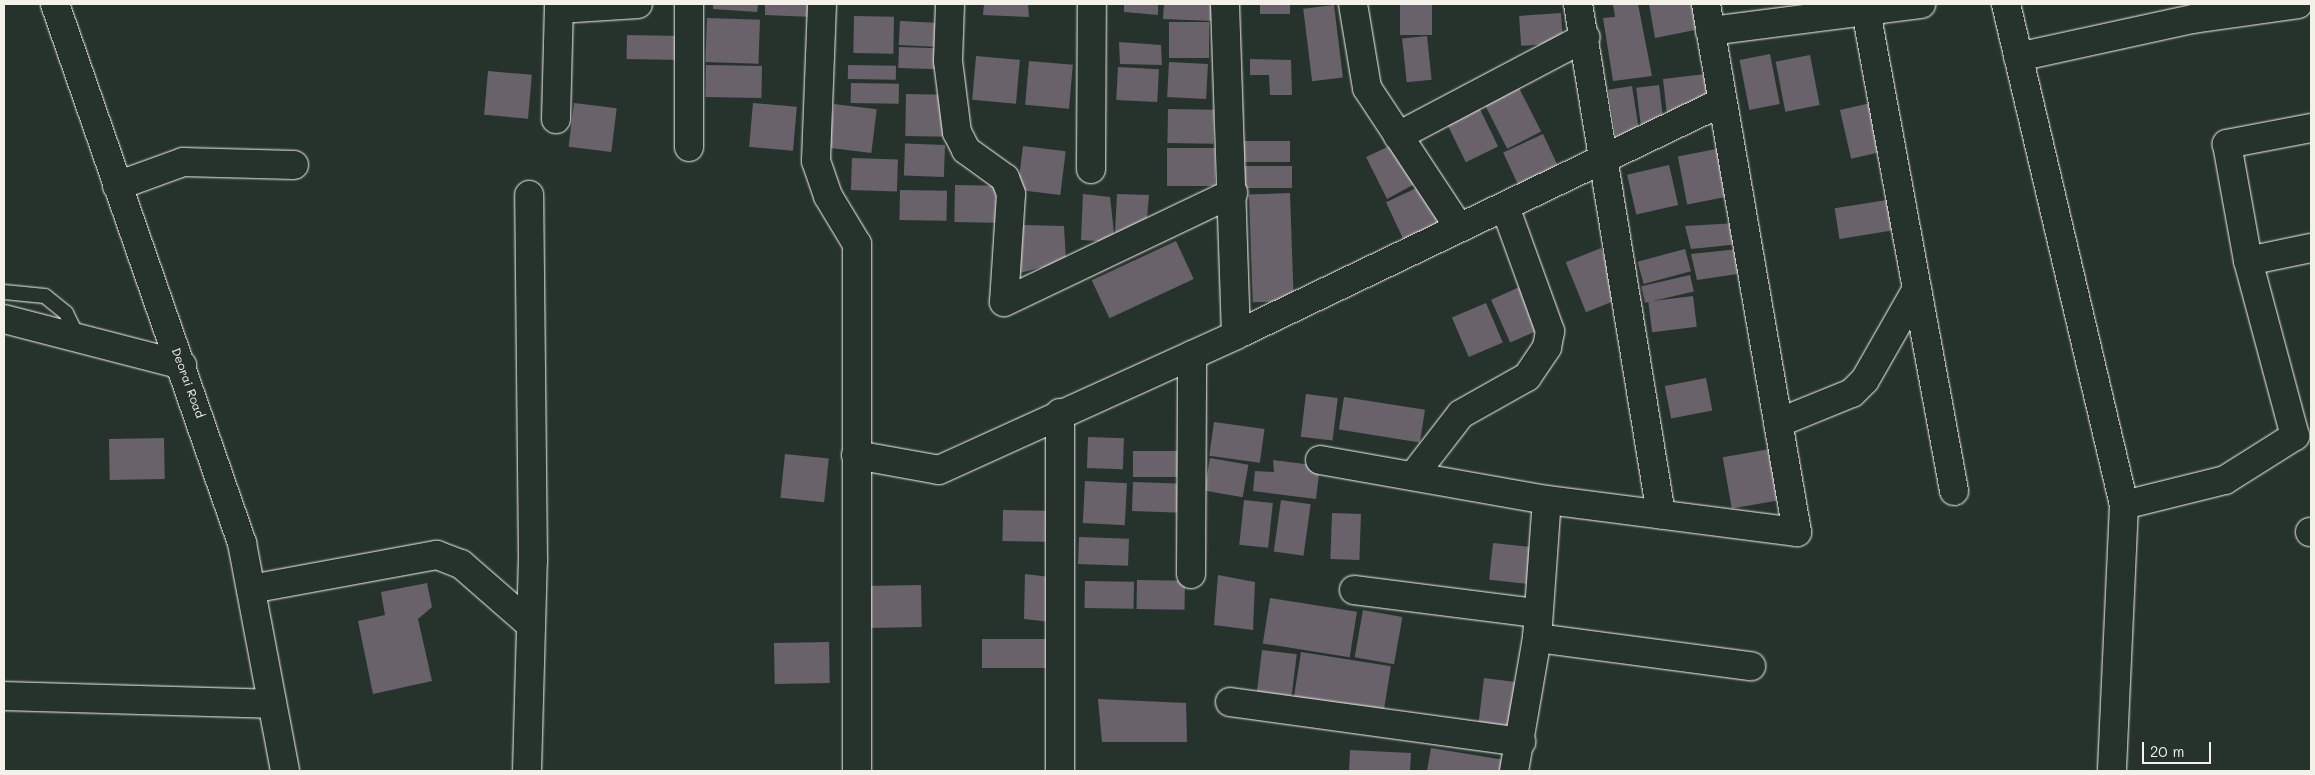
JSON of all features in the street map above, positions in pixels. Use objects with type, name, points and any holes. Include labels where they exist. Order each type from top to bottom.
[{"type":"street","name":"Deorai Road","points":[[56,4],[117,186],[182,365],[242,543],[285,771]]},
{"type":"street","points":[[556,118],[559,6],[638,4]]},
{"type":"street","points":[[689,4],[689,147]]},
{"type":"street","points":[[822,4],[816,161],[828,196],[857,244],[856,540],[858,577],[856,771]]},
{"type":"street","points":[[950,4],[948,61],[957,132],[966,150],[1005,178],[1011,194],[1004,302],[1233,193]]},
{"type":"street","points":[[1091,169],[1092,4]]},
{"type":"street","points":[[1225,4],[1233,193],[1236,335]]},
{"type":"street","points":[[1353,4],[1367,88],[1458,226]]},
{"type":"street","points":[[1578,4],[1586,37],[1661,514]]},
{"type":"street","points":[[1320,460],[1547,500],[1798,532],[1720,104],[1706,4]]},
{"type":"street","points":[[1710,30],[1921,4]]},
{"type":"street","points":[[2006,4],[2124,505],[2112,771]]},
{"type":"street","points":[[2018,57],[2173,13],[2298,4]]},
{"type":"street","points":[[1866,11],[1954,491]]},
{"type":"street","points":[[1398,136],[1586,37]]},
{"type":"street","points":[[856,455],[938,470],[1060,413],[1236,335],[1458,226],[1505,207],[1720,104]]},
{"type":"street","points":[[2124,505],[2226,480],[2295,436],[2248,261],[2227,144],[2311,128]]},
{"type":"street","points":[[117,186],[183,162],[294,165]]},
{"type":"street","points":[[527,771],[533,561],[529,195]]},
{"type":"street","points":[[1413,476],[1461,414],[1527,377],[1547,347],[1550,331],[1505,207]]},
{"type":"street","points":[[2248,261],[2311,248]]},
{"type":"street","points":[[1778,423],[1852,393],[1865,380],[1917,289]]},
{"type":"street","points":[[4,319],[182,365]]},
{"type":"street","points":[[1191,574],[1192,355]]},
{"type":"street","points":[[1060,413],[1060,771]]},
{"type":"street","points":[[1514,771],[1521,742],[1537,625],[1547,500]]},
{"type":"street","points":[[251,589],[437,555],[461,564],[532,615]]},
{"type":"street","points":[[1354,590],[1751,666]]},
{"type":"street","points":[[4,696],[272,704]]},
{"type":"street","points":[[1230,702],[1521,742]]},
{"type":"lane","points":[[4,292],[45,296],[66,313],[78,338]]},
{"type":"building","points":[[713,4],[758,4],[757,12],[713,9]]},
{"type":"building","points":[[765,4],[813,4],[813,17],[765,15]]},
{"type":"building","points":[[984,4],[1028,4],[1029,17],[983,15]]},
{"type":"building","points":[[1124,4],[1158,4],[1158,15],[1124,12]]},
{"type":"building","points":[[1164,4],[1213,4],[1214,21],[1163,19]]},
{"type":"building","points":[[1260,4],[1290,4],[1290,14],[1260,14]]},
{"type":"building","points":[[1400,4],[1432,4],[1432,35],[1400,35]]},
{"type":"building","points":[[1613,4],[1638,4],[1652,76],[1613,81],[1603,18],[1615,17]]},
{"type":"building","points":[[1649,4],[1695,4],[1700,29],[1655,38]]},
{"type":"building","points":[[1334,5],[1343,77],[1312,81],[1303,9]]},
{"type":"building","points":[[1561,13],[1563,43],[1521,46],[1519,16]]},
{"type":"building","points":[[854,16],[894,17],[893,54],[853,53]]},
{"type":"building","points":[[707,18],[760,20],[758,64],[705,62]]},
{"type":"building","points":[[900,21],[945,23],[944,47],[899,45]]},
{"type":"building","points":[[1169,22],[1209,22],[1209,58],[1169,58]]},
{"type":"building","points":[[627,35],[680,36],[680,60],[627,59]]},
{"type":"building","points":[[1427,36],[1432,80],[1407,82],[1402,39]]},
{"type":"building","points":[[1119,42],[1161,45],[1162,65],[1120,64]]},
{"type":"building","points":[[899,47],[945,49],[944,70],[898,68]]},
{"type":"building","points":[[1770,54],[1780,104],[1749,110],[1740,60]]},
{"type":"building","points":[[1810,55],[1820,105],[1785,112],[1776,62]]},
{"type":"building","points":[[976,56],[1020,60],[1016,104],[972,100]]},
{"type":"building","points":[[1250,59],[1291,60],[1292,95],[1270,95],[1269,75],[1250,75]]},
{"type":"building","points":[[1029,61],[1073,65],[1069,109],[1025,105]]},
{"type":"building","points":[[1169,62],[1208,64],[1206,99],[1167,97]]},
{"type":"building","points":[[706,65],[762,66],[761,98],[705,97]]},
{"type":"building","points":[[848,65],[896,66],[896,80],[848,79]]},
{"type":"building","points":[[1118,67],[1159,69],[1157,102],[1116,100]]},
{"type":"building","points":[[488,71],[532,75],[528,119],[484,115]]},
{"type":"building","points":[[1705,74],[1711,103],[1668,124],[1663,79]]},
{"type":"building","points":[[851,83],[899,84],[899,104],[851,103]]},
{"type":"building","points":[[1659,85],[1664,125],[1641,128],[1636,88]]},
{"type":"building","points":[[1518,86],[1541,131],[1507,149],[1484,103]]},
{"type":"building","points":[[1632,86],[1639,132],[1616,136],[1608,90]]},
{"type":"building","points":[[906,94],[949,95],[948,137],[905,136]]},
{"type":"building","points":[[1474,97],[1498,146],[1466,162],[1442,113]]},
{"type":"building","points":[[1875,102],[1886,151],[1851,159],[1840,110]]},
{"type":"building","points":[[574,103],[617,108],[611,152],[569,147]]},
{"type":"building","points":[[753,103],[797,107],[793,151],[749,147]]},
{"type":"building","points":[[834,104],[877,109],[871,153],[829,148]]},
{"type":"building","points":[[1168,109],[1214,110],[1213,144],[1167,143]]},
{"type":"building","points":[[1543,134],[1562,175],[1522,193],[1503,153]]},
{"type":"building","points":[[1242,141],[1290,141],[1290,162],[1242,162]]},
{"type":"building","points":[[1398,142],[1422,180],[1387,199],[1366,157]]},
{"type":"building","points":[[905,144],[945,145],[944,177],[904,176]]},
{"type":"building","points":[[1023,146],[1066,151],[1060,195],[1018,190]]},
{"type":"building","points":[[1167,148],[1215,148],[1215,186],[1167,186]]},
{"type":"building","points":[[1721,148],[1730,196],[1687,204],[1678,156]]},
{"type":"building","points":[[852,158],[898,160],[897,192],[851,190]]},
{"type":"building","points":[[1669,165],[1678,205],[1636,215],[1627,175]]},
{"type":"building","points":[[1243,166],[1292,166],[1292,188],[1243,188]]},
{"type":"building","points":[[1425,184],[1446,229],[1407,247],[1386,202]]},
{"type":"building","points":[[955,185],[996,186],[995,223],[954,222]]},
{"type":"building","points":[[900,190],[947,191],[946,221],[899,220]]},
{"type":"building","points":[[1290,193],[1294,301],[1253,302],[1249,194]]},
{"type":"building","points":[[1083,194],[1110,197],[1115,242],[1081,240]]},
{"type":"building","points":[[1117,194],[1149,195],[1146,230],[1115,233]]},
{"type":"building","points":[[1887,200],[1892,231],[1840,239],[1835,208]]},
{"type":"building","points":[[1737,223],[1740,244],[1691,249],[1685,226]]},
{"type":"building","points":[[1023,225],[1064,226],[1066,261],[1020,273]]},
{"type":"building","points":[[1176,241],[1194,279],[1109,318],[1092,280]]},
{"type":"building","points":[[1601,248],[1621,298],[1586,312],[1566,262]]},
{"type":"building","points":[[1685,249],[1691,271],[1644,284],[1638,262]]},
{"type":"building","points":[[1739,249],[1744,273],[1697,280],[1691,254]]},
{"type":"building","points":[[1690,275],[1694,292],[1645,303],[1641,286]]},
{"type":"building","points":[[1524,285],[1543,328],[1510,343],[1491,300]]},
{"type":"building","points":[[1693,296],[1697,327],[1652,332],[1648,301]]},
{"type":"building","points":[[1486,303],[1503,343],[1469,357],[1452,317]]},
{"type":"building","points":[[1706,378],[1712,410],[1671,418],[1665,386]]},
{"type":"building","points":[[1306,394],[1338,398],[1333,441],[1301,437]]},
{"type":"building","points":[[1344,397],[1425,410],[1420,442],[1339,430]]},
{"type":"building","points":[[1214,422],[1265,429],[1260,463],[1209,456]]},
{"type":"building","points":[[1088,437],[1124,438],[1123,469],[1087,468]]},
{"type":"building","points":[[164,438],[165,479],[110,480],[109,439]]},
{"type":"building","points":[[1770,449],[1779,500],[1732,509],[1723,457]]},
{"type":"building","points":[[1133,451],[1180,451],[1180,477],[1133,477]]},
{"type":"building","points":[[785,454],[829,459],[824,502],[780,498]]},
{"type":"building","points":[[1210,458],[1248,465],[1243,497],[1204,490]]},
{"type":"building","points":[[1273,460],[1320,466],[1316,499],[1253,491],[1255,471],[1274,472]]},
{"type":"building","points":[[1085,481],[1127,483],[1125,525],[1083,523]]},
{"type":"building","points":[[1133,482],[1183,484],[1182,513],[1132,511]]},
{"type":"building","points":[[1244,500],[1273,503],[1268,548],[1239,545]]},
{"type":"building","points":[[1281,500],[1311,504],[1303,556],[1274,551]]},
{"type":"building","points":[[1003,510],[1046,511],[1045,542],[1002,541]]},
{"type":"building","points":[[1332,513],[1361,514],[1359,560],[1330,559]]},
{"type":"building","points":[[1079,537],[1129,539],[1128,566],[1078,564]]},
{"type":"building","points":[[1493,543],[1531,547],[1527,584],[1489,580]]},
{"type":"building","points":[[1025,574],[1050,577],[1051,622],[1024,619]]},
{"type":"building","points":[[1218,575],[1255,582],[1253,630],[1214,625]]},
{"type":"building","points":[[1137,580],[1185,581],[1184,610],[1136,609]]},
{"type":"building","points":[[1085,581],[1134,582],[1134,609],[1085,608]]},
{"type":"building","points":[[427,583],[432,607],[418,619],[432,681],[373,694],[358,621],[385,615],[381,592]]},
{"type":"building","points":[[921,585],[922,627],[867,628],[866,586]]},
{"type":"building","points":[[1270,598],[1357,612],[1350,657],[1263,643]]},
{"type":"building","points":[[1363,610],[1402,617],[1394,664],[1355,657]]},
{"type":"building","points":[[982,639],[1052,639],[1052,668],[982,668]]},
{"type":"building","points":[[829,642],[830,683],[775,684],[774,643]]},
{"type":"building","points":[[1262,650],[1297,654],[1292,696],[1257,692]]},
{"type":"building","points":[[1301,652],[1391,666],[1384,712],[1294,697]]},
{"type":"building","points":[[1484,678],[1522,683],[1516,732],[1478,728]]},
{"type":"building","points":[[1098,699],[1186,703],[1187,742],[1102,742]]},
{"type":"building","points":[[1431,748],[1511,761],[1509,771],[1427,771]]},
{"type":"building","points":[[1350,750],[1411,753],[1410,771],[1349,771]]}]
